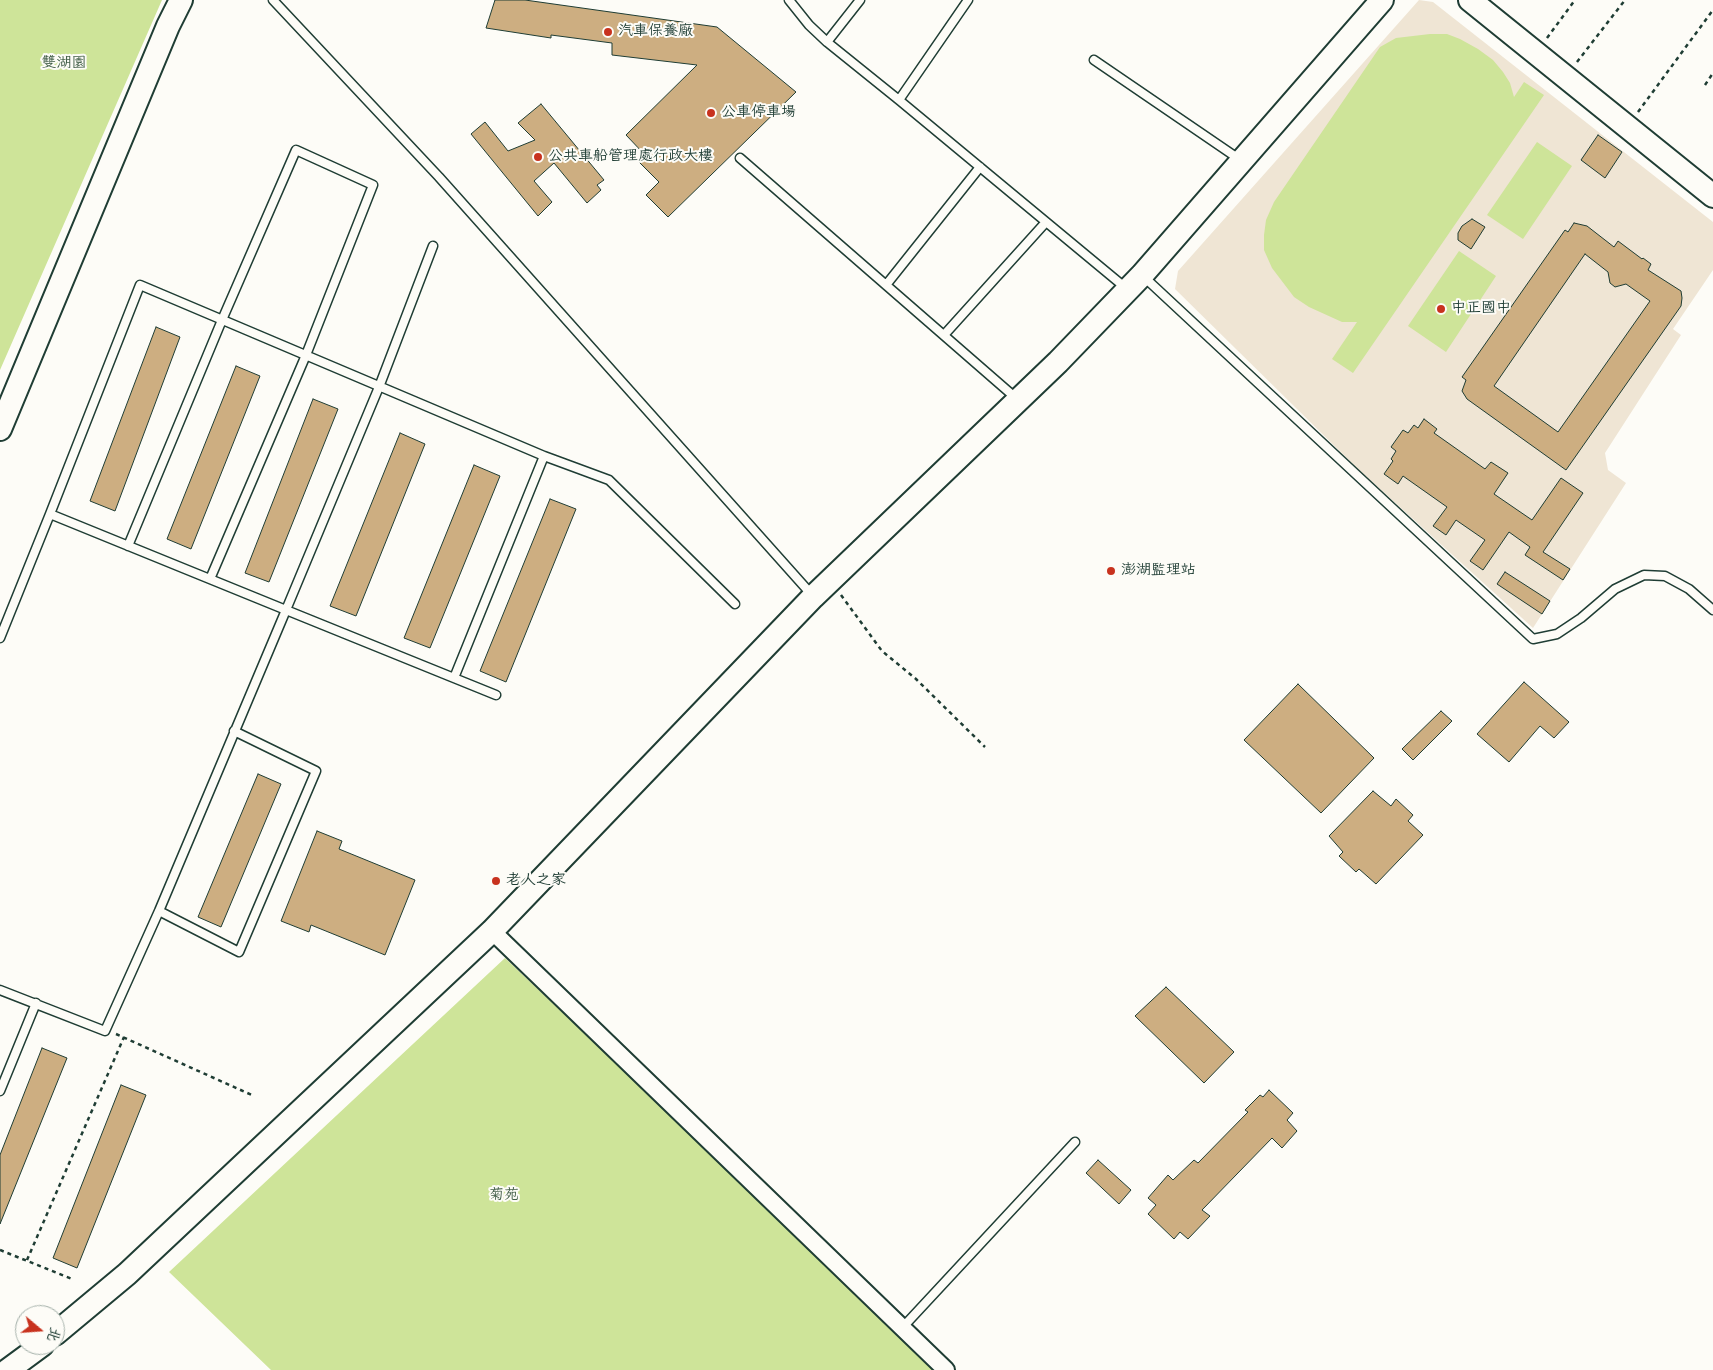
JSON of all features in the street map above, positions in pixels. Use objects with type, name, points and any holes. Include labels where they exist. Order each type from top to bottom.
[{"type":"main road","points":[[0,429],[168,26],[182,0]]},
{"type":"main road","points":[[65,1326],[127,1274],[492,931],[813,597],[1018,400],[1135,282],[1382,0]]},
{"type":"main road","points":[[1470,0],[1713,196]]},
{"type":"main road","points":[[8,1370],[28,1355]]},
{"type":"street","points":[[492,931],[903,1326],[946,1370]]},
{"type":"lane","points":[[273,0],[438,177],[813,597]]},
{"type":"lane","points":[[789,0],[809,25],[827,42],[1046,222],[1135,282],[1533,639],[1557,634],[1581,618],[1615,589],[1644,575],[1665,576],[1689,589],[1713,610]]},
{"type":"lane","points":[[827,42],[860,0]]},
{"type":"lane","points":[[899,100],[968,0]]},
{"type":"lane","points":[[1094,60],[1242,161]]},
{"type":"lane","points":[[128,546],[222,320],[296,150],[372,185],[306,355],[210,579]]},
{"type":"lane","points":[[740,158],[1018,400]]},
{"type":"lane","points":[[886,285],[980,167]]},
{"type":"lane","points":[[944,335],[1046,222]]},
{"type":"lane","points":[[0,990],[104,1031],[159,912],[286,610],[379,387],[433,246]]},
{"type":"lane","points":[[0,638],[140,285],[544,456],[609,480],[735,604]]},
{"type":"lane","points":[[454,678],[544,456]]},
{"type":"lane","points":[[50,514],[496,695]]},
{"type":"lane","points":[[159,912],[239,952],[316,771],[234,731]]},
{"type":"lane","points":[[0,1091],[36,1003]]},
{"type":"lane","points":[[903,1326],[1075,1142]]},
{"type":"path","points":[[1536,53],[1574,0]]},
{"type":"path","points":[[1565,77],[1625,0]]},
{"type":"path","points":[[1627,127],[1713,10]]},
{"type":"path","points":[[1705,85],[1713,73]]},
{"type":"path","points":[[830,580],[882,651],[916,679],[985,746]]},
{"type":"path","points":[[104,1031],[124,1037],[254,1096]]},
{"type":"path","points":[[27,1260],[124,1037]]},
{"type":"path","points":[[0,1250],[72,1279]]},
{"type":"shaded area","name":"中正國中","points":[[1419,0],[1433,2],[1713,222],[1713,270],[1673,329],[1681,335],[1605,453],[1608,470],[1626,483],[1533,628],[1359,470],[1175,289],[1178,271]]},
{"type":"green space","name":"雙湖園","points":[[0,0],[162,0],[0,370]]},
{"type":"green space","points":[[1447,34],[1460,39],[1493,60],[1510,83],[1514,97],[1524,82],[1544,95],[1353,373],[1332,359],[1357,322],[1342,322],[1309,307],[1294,297],[1272,268],[1264,250],[1266,220],[1274,202],[1380,47],[1396,38]]},
{"type":"green space","points":[[1537,142],[1572,166],[1523,239],[1487,215]]},
{"type":"green space","points":[[1459,251],[1496,276],[1446,352],[1408,326]]},
{"type":"green space","name":"菊苑","points":[[505,958],[939,1370],[271,1370],[169,1272]]},
{"type":"building","name":"公車停車場","points":[[495,0],[525,0],[717,27],[796,92],[668,217],[646,195],[659,182],[639,162],[645,155],[626,135],[697,65],[612,55],[612,43],[551,35],[551,38],[486,28]]},
{"type":"building","name":"公共車船管理處行政大樓","points":[[541,104],[604,180],[597,185],[601,190],[587,203],[554,163],[534,181],[552,202],[538,216],[471,134],[485,122],[508,151],[535,140],[518,123]]},
{"type":"building","points":[[1598,135],[1622,152],[1605,178],[1581,160]]},
{"type":"building","points":[[1472,219],[1485,227],[1471,249],[1458,240],[1458,233],[1462,226]]},
{"type":"building","points":[[1574,223],[1587,226],[1614,247],[1618,241],[1651,264],[1648,270],[1681,291],[1682,298],[1681,306],[1566,470],[1467,399],[1462,391],[1466,380],[1462,377],[1565,230],[1568,232]],"holes":[[[1585,254],[1608,272],[1610,283],[1615,287],[1626,284],[1650,301],[1558,432],[1494,386]]]},
{"type":"building","points":[[156,327],[180,337],[115,511],[90,501]]},
{"type":"building","points":[[236,366],[260,376],[191,549],[167,539]]},
{"type":"building","points":[[313,399],[338,409],[269,582],[245,573]]},
{"type":"building","points":[[1424,419],[1437,429],[1434,433],[1485,469],[1491,462],[1508,473],[1494,494],[1532,520],[1561,478],[1583,493],[1543,552],[1570,569],[1563,580],[1525,555],[1530,547],[1509,532],[1483,570],[1470,561],[1485,540],[1456,520],[1446,535],[1433,526],[1447,507],[1403,476],[1398,484],[1384,474],[1393,461],[1391,459],[1396,451],[1391,447],[1403,430],[1408,433],[1414,425],[1418,428]]},
{"type":"building","points":[[400,433],[425,444],[356,616],[330,606]]},
{"type":"building","points":[[474,465],[500,476],[430,648],[404,638]]},
{"type":"building","points":[[550,499],[576,509],[506,682],[480,671]]},
{"type":"building","points":[[1505,572],[1550,601],[1542,614],[1497,584]]},
{"type":"building","points":[[1524,682],[1569,722],[1554,738],[1540,726],[1509,762],[1477,734]]},
{"type":"building","points":[[1298,684],[1374,758],[1321,813],[1244,740]]},
{"type":"building","points":[[1441,711],[1452,721],[1413,760],[1402,749]]},
{"type":"building","points":[[258,774],[281,784],[221,927],[198,917]]},
{"type":"building","points":[[1373,791],[1391,806],[1396,799],[1413,815],[1408,821],[1423,835],[1376,884],[1359,869],[1356,872],[1339,856],[1343,852],[1329,836]]},
{"type":"building","points":[[317,831],[342,841],[339,849],[415,880],[385,955],[311,925],[309,932],[281,921]]},
{"type":"building","points":[[1166,987],[1234,1052],[1204,1083],[1135,1016]]},
{"type":"building","points":[[42,1048],[67,1058],[0,1224],[0,1155]]},
{"type":"building","points":[[121,1085],[146,1095],[77,1268],[53,1258]]},
{"type":"building","points":[[1269,1090],[1293,1113],[1287,1120],[1297,1131],[1282,1148],[1272,1138],[1202,1210],[1210,1216],[1188,1239],[1180,1232],[1174,1239],[1148,1214],[1156,1205],[1148,1198],[1168,1175],[1173,1180],[1194,1160],[1198,1163],[1248,1112],[1245,1110],[1260,1095],[1263,1097]]},
{"type":"building","points":[[1098,1160],[1131,1190],[1119,1204],[1086,1173]]},
{"type":"place","name":"汽車保養廠","points":[[608,32]]},
{"type":"place","name":"公車停車場","points":[[711,113]]},
{"type":"place","name":"公共車船管理處行政大樓","points":[[538,157]]},
{"type":"place","name":"中正國中","points":[[1441,309]]},
{"type":"place","name":"澎湖監理站","points":[[1111,571]]},
{"type":"place","name":"老人之家","points":[[496,881]]}]
